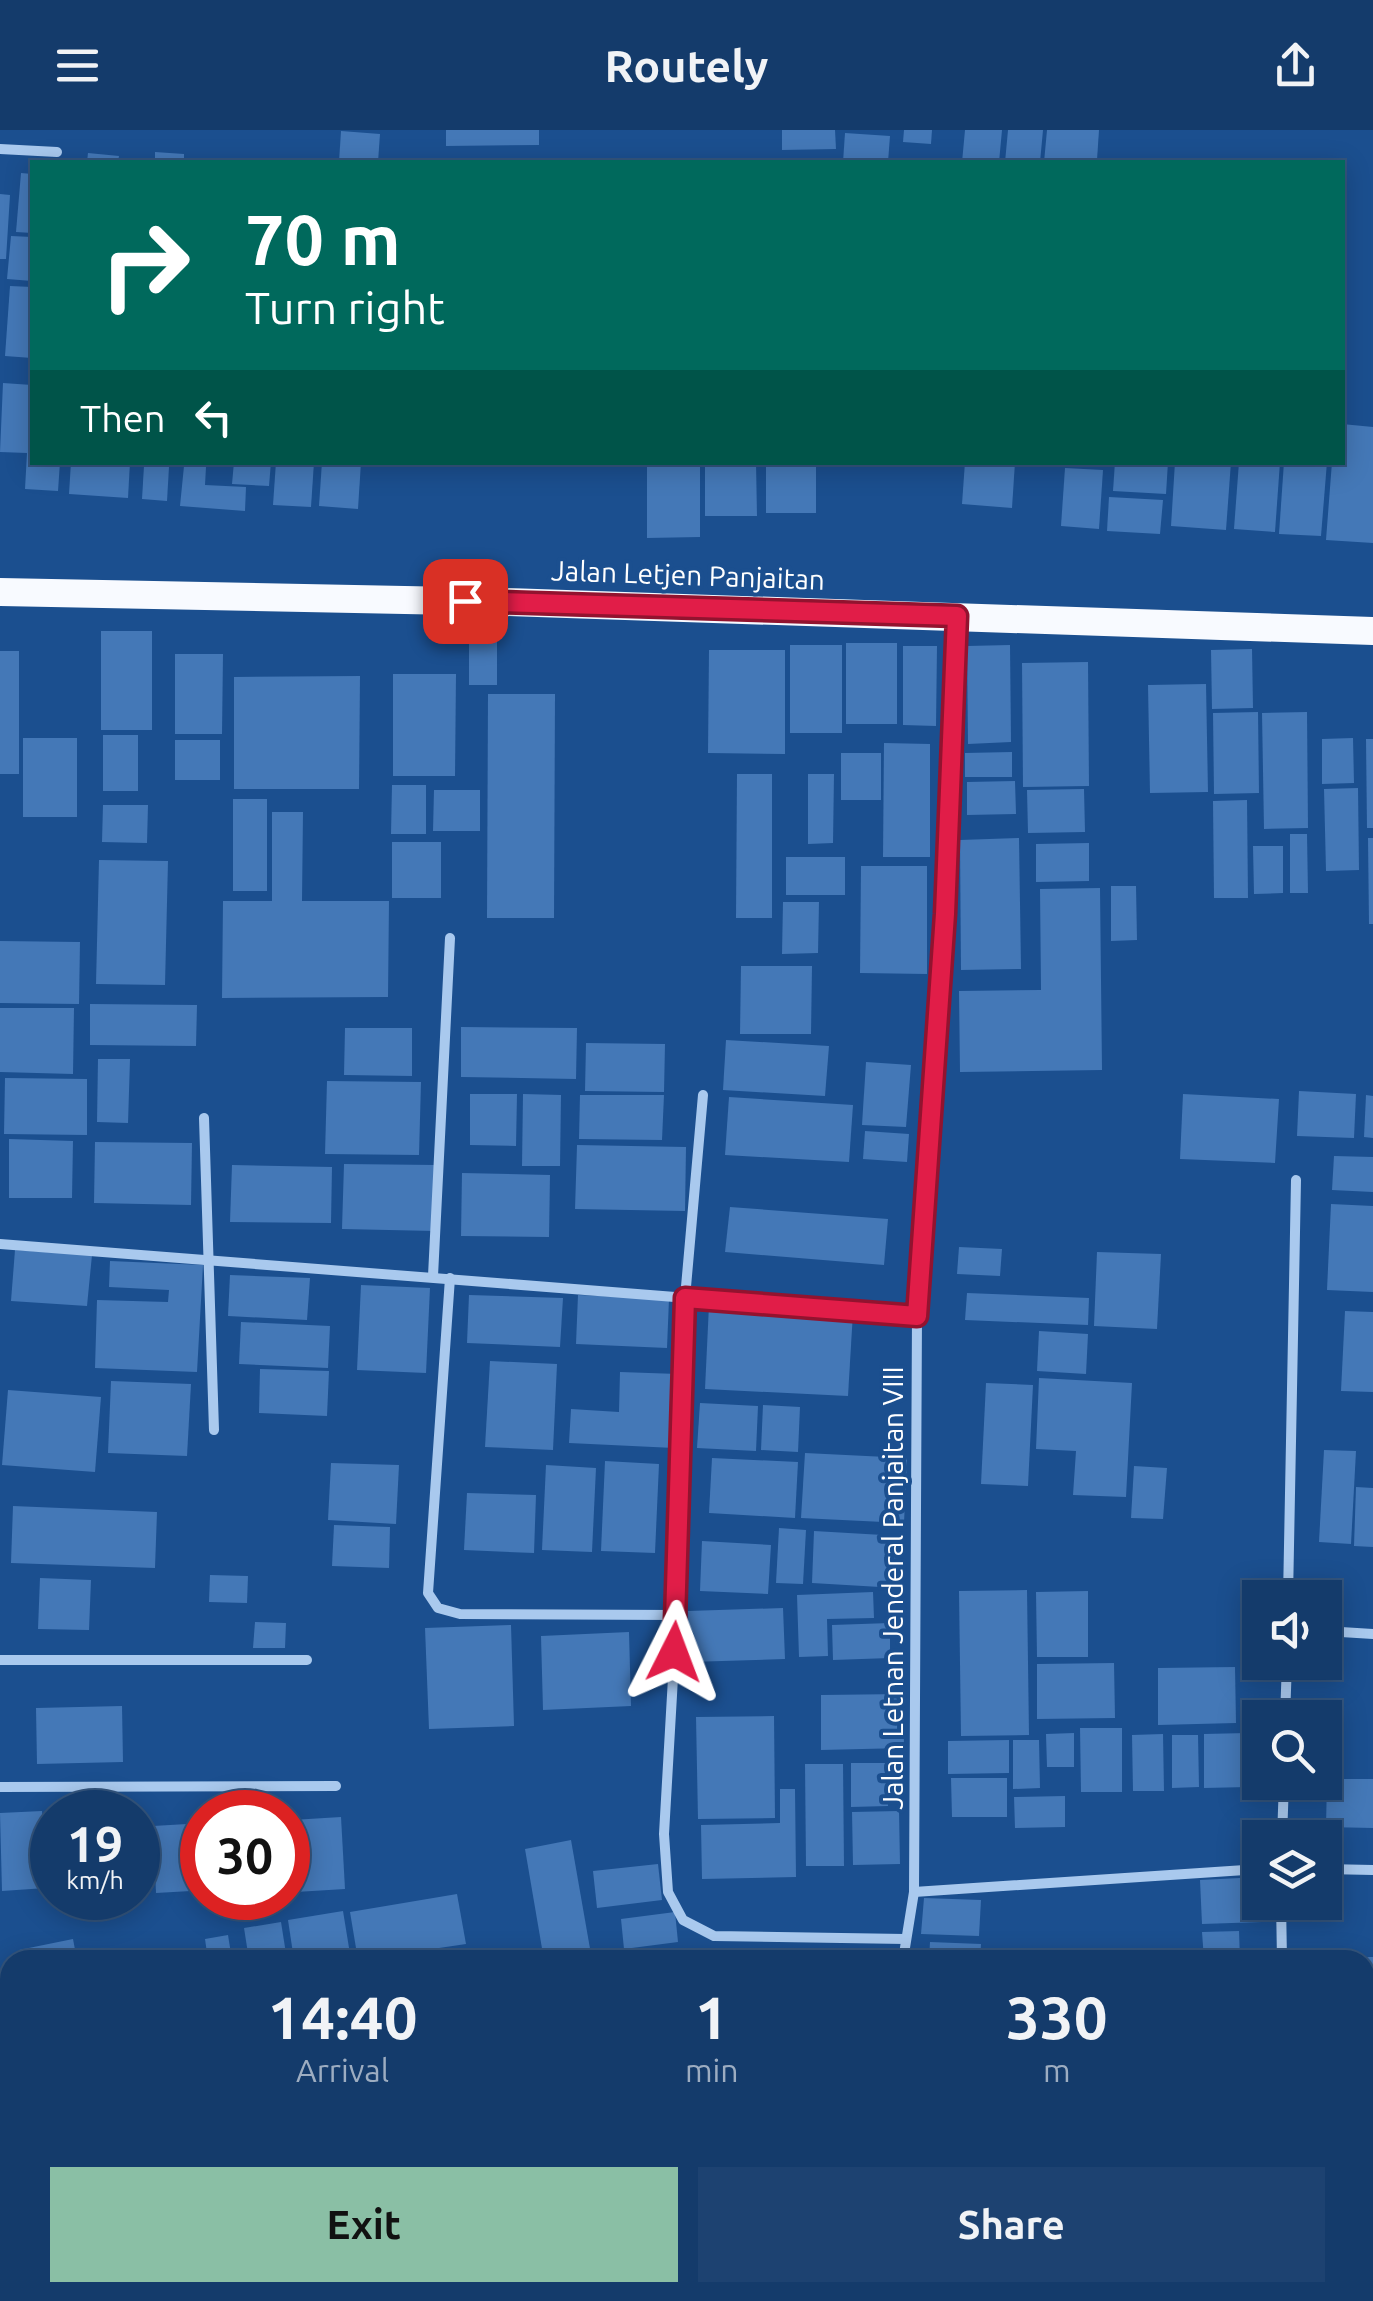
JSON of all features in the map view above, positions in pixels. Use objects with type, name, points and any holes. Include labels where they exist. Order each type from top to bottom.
[{"type":"highway","name":"Jalan Letjen Panjaitan","points":[[0,592],[957,616],[1373,631]]},
{"type":"street","points":[[0,149],[57,152]]},
{"type":"street","name":"Jalan Letnan Jenderal Panjaitan VIII","points":[[904,1950],[914,1892],[917,1316],[945,914],[957,616]]},
{"type":"street","points":[[433,1276],[450,938]]},
{"type":"street","points":[[703,1096],[685,1298],[676,1615],[664,1834],[668,1892],[682,1920],[714,1936],[906,1939]]},
{"type":"street","points":[[204,1118],[214,1430]]},
{"type":"street","points":[[1288,1580],[1296,1180]]},
{"type":"street","points":[[0,1244],[917,1316]]},
{"type":"street","points":[[450,1278],[428,1593],[438,1608],[460,1614],[676,1615]]},
{"type":"street","points":[[1342,1632],[1373,1634]]},
{"type":"street","points":[[0,1660],[307,1660]]},
{"type":"street","points":[[0,1787],[336,1786]]},
{"type":"street","points":[[914,1892],[1242,1869]]},
{"type":"street","points":[[1342,1869],[1373,1870]]},
{"type":"street","points":[[1282,1920],[1282,1950]]},
{"type":"building","points":[[446,130],[539,130],[539,145],[446,146]]},
{"type":"building","points":[[782,130],[835,130],[836,149],[782,150]]},
{"type":"building","points":[[904,130],[932,130],[931,144],[903,142]]},
{"type":"building","points":[[965,130],[1002,130],[999,160],[962,160]]},
{"type":"building","points":[[1008,130],[1043,130],[1040,160],[1005,160]]},
{"type":"building","points":[[1047,130],[1099,130],[1097,160],[1044,160]]},
{"type":"building","points":[[341,131],[380,134],[378,160],[339,160]]},
{"type":"building","points":[[845,133],[890,136],[888,160],[843,160]]},
{"type":"building","points":[[155,152],[184,154],[184,160],[155,160]]},
{"type":"building","points":[[88,153],[119,156],[118,160],[87,160]]},
{"type":"building","points":[[21,173],[30,174],[30,233],[16,232]]},
{"type":"building","points":[[0,194],[10,195],[6,259],[0,259]]},
{"type":"building","points":[[11,236],[30,237],[30,281],[7,279]]},
{"type":"building","points":[[10,286],[30,287],[30,358],[5,356]]},
{"type":"building","points":[[3,383],[30,385],[30,465],[60,465],[58,491],[25,489],[27,453],[0,452]]},
{"type":"building","points":[[1345,424],[1373,427],[1373,543],[1326,540],[1332,465],[1345,465]]},
{"type":"building","points":[[71,465],[130,465],[128,498],[69,494]]},
{"type":"building","points":[[234,465],[271,465],[269,486],[232,484]]},
{"type":"building","points":[[276,465],[314,465],[311,507],[273,505]]},
{"type":"building","points":[[322,465],[361,465],[358,509],[319,506]]},
{"type":"building","points":[[647,465],[700,465],[700,537],[647,538]]},
{"type":"building","points":[[705,465],[756,465],[757,516],[705,516]]},
{"type":"building","points":[[766,465],[816,465],[816,513],[766,513]]},
{"type":"building","points":[[965,465],[1015,465],[1012,508],[962,504]]},
{"type":"building","points":[[1115,465],[1168,465],[1166,494],[1113,491]]},
{"type":"building","points":[[1175,465],[1231,465],[1226,530],[1171,526]]},
{"type":"building","points":[[1239,465],[1280,465],[1275,532],[1234,529]]},
{"type":"building","points":[[1284,465],[1327,465],[1321,536],[1279,534]]},
{"type":"building","points":[[144,466],[169,467],[167,501],[142,499]]},
{"type":"building","points":[[184,466],[206,467],[205,485],[246,487],[245,511],[180,506]]},
{"type":"building","points":[[1065,468],[1103,470],[1099,529],[1061,526]]},
{"type":"building","points":[[1109,497],[1163,500],[1160,534],[1107,531]]},
{"type":"building","points":[[469,626],[497,627],[497,685],[469,685]]},
{"type":"building","points":[[101,631],[152,631],[152,730],[101,730]]},
{"type":"building","points":[[846,643],[897,643],[897,724],[846,724]]},
{"type":"building","points":[[790,645],[842,645],[842,733],[790,733]]},
{"type":"building","points":[[1010,645],[1011,742],[968,744],[967,646]]},
{"type":"building","points":[[903,646],[937,646],[936,726],[903,725]]},
{"type":"building","points":[[1252,649],[1253,708],[1212,709],[1211,650]]},
{"type":"building","points":[[709,650],[785,650],[785,754],[708,753]]},
{"type":"building","points":[[0,651],[19,651],[19,774],[0,774]]},
{"type":"building","points":[[175,654],[223,654],[222,734],[175,734]]},
{"type":"building","points":[[1088,662],[1089,786],[1023,787],[1022,663]]},
{"type":"building","points":[[393,674],[456,674],[455,776],[393,776]]},
{"type":"building","points":[[360,676],[359,789],[234,789],[234,677]]},
{"type":"building","points":[[1206,684],[1208,792],[1150,793],[1148,685]]},
{"type":"building","points":[[488,694],[555,694],[554,918],[487,918]]},
{"type":"building","points":[[1258,712],[1259,793],[1214,794],[1213,713]]},
{"type":"building","points":[[1307,712],[1308,828],[1264,829],[1262,713]]},
{"type":"building","points":[[103,735],[138,735],[138,791],[103,791]]},
{"type":"building","points":[[23,738],[77,738],[77,817],[23,817]]},
{"type":"building","points":[[1353,738],[1354,783],[1322,784],[1322,739]]},
{"type":"building","points":[[1366,739],[1373,739],[1373,828],[1367,828]]},
{"type":"building","points":[[175,740],[220,740],[220,780],[175,780]]},
{"type":"building","points":[[884,743],[930,744],[930,857],[883,857]]},
{"type":"building","points":[[1012,752],[1012,777],[965,777],[965,753]]},
{"type":"building","points":[[841,753],[881,753],[881,800],[841,800]]},
{"type":"building","points":[[737,774],[772,774],[772,918],[736,918]]},
{"type":"building","points":[[808,774],[834,774],[833,843],[808,844]]},
{"type":"building","points":[[1015,781],[1016,814],[967,815],[967,782]]},
{"type":"building","points":[[392,785],[426,785],[426,834],[391,834]]},
{"type":"building","points":[[1358,788],[1359,870],[1326,871],[1324,789]]},
{"type":"building","points":[[1084,789],[1085,832],[1028,833],[1027,790]]},
{"type":"building","points":[[434,790],[480,790],[480,831],[433,831]]},
{"type":"building","points":[[233,799],[267,799],[267,891],[233,891]]},
{"type":"building","points":[[1247,800],[1248,898],[1214,898],[1213,801]]},
{"type":"building","points":[[103,805],[148,805],[147,843],[102,842]]},
{"type":"building","points":[[272,812],[303,812],[302,901],[389,901],[388,997],[222,998],[223,901],[272,901]]},
{"type":"building","points":[[1290,834],[1307,834],[1308,893],[1290,893]]},
{"type":"building","points":[[1019,838],[1021,969],[961,970],[960,840]]},
{"type":"building","points":[[1368,838],[1373,838],[1373,924],[1369,924]]},
{"type":"building","points":[[392,842],[441,842],[441,898],[392,898]]},
{"type":"building","points":[[1089,843],[1089,881],[1036,882],[1036,844]]},
{"type":"building","points":[[1253,846],[1283,846],[1283,893],[1254,894]]},
{"type":"building","points":[[786,857],[845,857],[845,895],[786,895]]},
{"type":"building","points":[[99,860],[168,861],[165,985],[96,984]]},
{"type":"building","points":[[861,866],[927,866],[927,974],[860,973]]},
{"type":"building","points":[[1111,886],[1136,886],[1137,940],[1111,941]]},
{"type":"building","points":[[1100,888],[1102,1070],[960,1072],[959,991],[1041,990],[1040,889]]},
{"type":"building","points":[[783,902],[819,902],[818,953],[782,954]]},
{"type":"building","points":[[0,941],[80,942],[79,1004],[0,1003]]},
{"type":"building","points":[[741,966],[812,966],[811,1034],[740,1034]]},
{"type":"building","points":[[90,1004],[197,1005],[196,1046],[90,1045]]},
{"type":"building","points":[[0,1008],[74,1008],[73,1074],[0,1072]]},
{"type":"building","points":[[461,1027],[577,1028],[576,1079],[461,1077]]},
{"type":"building","points":[[345,1028],[412,1028],[412,1076],[344,1075]]},
{"type":"building","points":[[726,1040],[829,1046],[825,1096],[723,1090]]},
{"type":"building","points":[[586,1043],[665,1044],[664,1092],[585,1091]]},
{"type":"building","points":[[98,1059],[130,1059],[128,1123],[97,1122]]},
{"type":"building","points":[[866,1062],[911,1065],[906,1127],[862,1125]]},
{"type":"building","points":[[5,1078],[87,1079],[87,1135],[4,1134]]},
{"type":"building","points":[[327,1081],[421,1082],[419,1155],[325,1154]]},
{"type":"building","points":[[1299,1091],[1356,1094],[1354,1138],[1297,1136]]},
{"type":"building","points":[[470,1094],[517,1094],[516,1146],[470,1145]]},
{"type":"building","points":[[523,1094],[561,1095],[560,1166],[522,1166]]},
{"type":"building","points":[[1183,1094],[1279,1099],[1275,1163],[1180,1159]]},
{"type":"building","points":[[580,1095],[664,1095],[662,1140],[579,1139]]},
{"type":"building","points":[[1366,1095],[1373,1096],[1373,1138],[1364,1137]]},
{"type":"building","points":[[729,1097],[853,1105],[849,1162],[725,1155]]},
{"type":"building","points":[[865,1131],[909,1134],[907,1162],[863,1159]]},
{"type":"building","points":[[9,1139],[73,1141],[72,1198],[9,1198]]},
{"type":"building","points":[[95,1142],[192,1143],[191,1205],[94,1203]]},
{"type":"building","points":[[577,1145],[686,1147],[685,1211],[575,1209]]},
{"type":"building","points":[[1334,1156],[1373,1157],[1373,1192],[1332,1190]]},
{"type":"building","points":[[344,1164],[436,1165],[435,1231],[342,1229]]},
{"type":"building","points":[[232,1165],[332,1167],[331,1223],[230,1222]]},
{"type":"building","points":[[462,1173],[550,1175],[549,1237],[461,1236]]},
{"type":"building","points":[[1331,1204],[1373,1206],[1373,1292],[1327,1290]]},
{"type":"building","points":[[730,1207],[888,1219],[884,1265],[725,1252]]},
{"type":"building","points":[[959,1247],[1002,1249],[1000,1276],[957,1274]]},
{"type":"building","points":[[15,1250],[92,1255],[87,1306],[11,1301]]},
{"type":"building","points":[[1097,1252],[1161,1254],[1157,1329],[1094,1326]]},
{"type":"building","points":[[110,1261],[203,1265],[197,1372],[95,1368],[97,1300],[168,1302],[169,1290],[109,1287]]},
{"type":"building","points":[[230,1275],[310,1278],[307,1320],[228,1316]]},
{"type":"building","points":[[361,1285],[430,1288],[426,1373],[357,1370]]},
{"type":"building","points":[[967,1293],[1089,1298],[1088,1325],[965,1320]]},
{"type":"building","points":[[469,1295],[563,1298],[560,1347],[467,1343]]},
{"type":"building","points":[[578,1295],[669,1299],[667,1348],[576,1344]]},
{"type":"building","points":[[709,1305],[853,1312],[848,1396],[705,1389]]},
{"type":"building","points":[[1345,1311],[1373,1312],[1373,1392],[1341,1391]]},
{"type":"building","points":[[241,1322],[330,1326],[328,1368],[239,1364]]},
{"type":"building","points":[[1039,1331],[1088,1334],[1086,1374],[1037,1371]]},
{"type":"building","points":[[490,1361],[557,1364],[553,1450],[485,1447]]},
{"type":"building","points":[[260,1369],[329,1371],[327,1416],[259,1413]]},
{"type":"building","points":[[620,1372],[678,1374],[674,1448],[569,1443],[571,1409],[619,1412]]},
{"type":"building","points":[[1039,1378],[1132,1383],[1126,1497],[1073,1495],[1076,1451],[1036,1449]]},
{"type":"building","points":[[111,1381],[191,1384],[187,1456],[108,1453]]},
{"type":"building","points":[[986,1383],[1033,1385],[1028,1486],[981,1484]]},
{"type":"building","points":[[8,1390],[101,1397],[95,1472],[2,1465]]},
{"type":"building","points":[[700,1403],[758,1406],[756,1451],[697,1448]]},
{"type":"building","points":[[763,1405],[800,1407],[798,1452],[761,1450]]},
{"type":"building","points":[[1324,1450],[1356,1451],[1351,1544],[1319,1542]]},
{"type":"building","points":[[805,1453],[907,1458],[904,1523],[801,1518]]},
{"type":"building","points":[[712,1458],[798,1462],[795,1518],[709,1513]]},
{"type":"building","points":[[605,1461],[659,1464],[655,1553],[601,1551]]},
{"type":"building","points":[[331,1463],[399,1465],[396,1524],[328,1520]]},
{"type":"building","points":[[546,1465],[596,1468],[592,1552],[542,1550]]},
{"type":"building","points":[[1134,1466],[1167,1468],[1163,1519],[1131,1518]]},
{"type":"building","points":[[1356,1487],[1373,1488],[1373,1547],[1354,1546]]},
{"type":"building","points":[[467,1493],[536,1495],[534,1553],[464,1550]]},
{"type":"building","points":[[13,1506],[157,1512],[155,1568],[11,1563]]},
{"type":"building","points":[[334,1525],[390,1527],[389,1568],[332,1566]]},
{"type":"building","points":[[779,1528],[806,1530],[803,1584],[776,1583]]},
{"type":"building","points":[[814,1531],[900,1536],[897,1588],[812,1583]]},
{"type":"building","points":[[702,1541],[771,1545],[768,1594],[700,1591]]},
{"type":"building","points":[[210,1575],[248,1576],[247,1603],[209,1602]]},
{"type":"building","points":[[40,1578],[91,1580],[89,1630],[38,1629]]},
{"type":"building","points":[[1027,1590],[1029,1735],[961,1736],[959,1591]]},
{"type":"building","points":[[1088,1591],[1088,1657],[1037,1657],[1036,1592]]},
{"type":"building","points":[[873,1592],[874,1618],[827,1619],[828,1656],[799,1657],[797,1595]]},
{"type":"building","points":[[783,1608],[785,1659],[689,1662],[688,1611]]},
{"type":"building","points":[[255,1622],[286,1623],[285,1648],[253,1648]]},
{"type":"building","points":[[890,1623],[890,1658],[833,1660],[832,1625]]},
{"type":"building","points":[[511,1625],[514,1726],[429,1729],[425,1628]]},
{"type":"building","points":[[629,1632],[631,1706],[543,1710],[541,1636]]},
{"type":"building","points":[[1114,1663],[1115,1718],[1037,1719],[1037,1664]]},
{"type":"building","points":[[1235,1667],[1236,1723],[1158,1725],[1158,1668]]},
{"type":"building","points":[[903,1694],[904,1748],[821,1750],[821,1695]]},
{"type":"building","points":[[122,1706],[123,1762],[37,1764],[36,1708]]},
{"type":"building","points":[[774,1716],[775,1818],[698,1819],[696,1717]]},
{"type":"building","points":[[1080,1728],[1122,1728],[1122,1792],[1081,1792]]},
{"type":"building","points":[[1074,1733],[1074,1767],[1047,1767],[1046,1734]]},
{"type":"building","points":[[1242,1733],[1242,1787],[1204,1788],[1204,1734]]},
{"type":"building","points":[[1163,1734],[1164,1791],[1133,1791],[1132,1735]]},
{"type":"building","points":[[1172,1735],[1198,1735],[1199,1787],[1172,1788]]},
{"type":"building","points":[[1009,1740],[1009,1773],[948,1774],[948,1741]]},
{"type":"building","points":[[1013,1740],[1039,1740],[1040,1788],[1013,1789]]},
{"type":"building","points":[[851,1763],[887,1763],[888,1806],[851,1807]]},
{"type":"building","points":[[805,1764],[843,1764],[844,1866],[806,1866]]},
{"type":"building","points":[[951,1778],[1007,1778],[1007,1817],[952,1817]]},
{"type":"building","points":[[1342,1779],[1373,1779],[1373,1828],[1342,1827],[1342,1820],[1326,1820],[1327,1800],[1342,1800]]},
{"type":"building","points":[[780,1789],[795,1789],[796,1877],[702,1879],[701,1825],[780,1823]]},
{"type":"building","points":[[1065,1796],[1065,1827],[1015,1828],[1014,1797]]},
{"type":"building","points":[[899,1811],[900,1864],[853,1865],[852,1812]]},
{"type":"building","points":[[30,1812],[30,1889],[2,1891],[0,1813]]},
{"type":"building","points":[[341,1817],[345,1889],[310,1891],[310,1819]]},
{"type":"building","points":[[180,1824],[180,1892],[160,1893],[160,1826]]},
{"type":"building","points":[[571,1840],[590,1950],[542,1950],[525,1849]]},
{"type":"building","points":[[658,1864],[662,1900],[597,1908],[593,1871]]},
{"type":"building","points":[[1242,1878],[1242,1920],[1262,1922],[1202,1924],[1200,1880]]},
{"type":"building","points":[[457,1894],[466,1944],[426,1950],[356,1950],[350,1912]]},
{"type":"building","points":[[924,1898],[981,1900],[979,1936],[921,1934]]},
{"type":"building","points":[[343,1911],[349,1950],[292,1950],[288,1920],[310,1920],[310,1916]]},
{"type":"building","points":[[675,1912],[678,1942],[624,1949],[621,1919]]},
{"type":"building","points":[[281,1922],[285,1950],[247,1950],[244,1928]]},
{"type":"building","points":[[1239,1931],[1240,1950],[1203,1950],[1202,1932]]},
{"type":"building","points":[[228,1935],[230,1950],[207,1950],[205,1939]]},
{"type":"building","points":[[73,1939],[75,1950],[19,1950]]},
{"type":"building","points":[[930,1942],[981,1944],[981,1950],[930,1950]]},
{"type":"route","points":[[465,601],[957,616],[945,914],[917,1316],[685,1298],[674,1652]]}]
